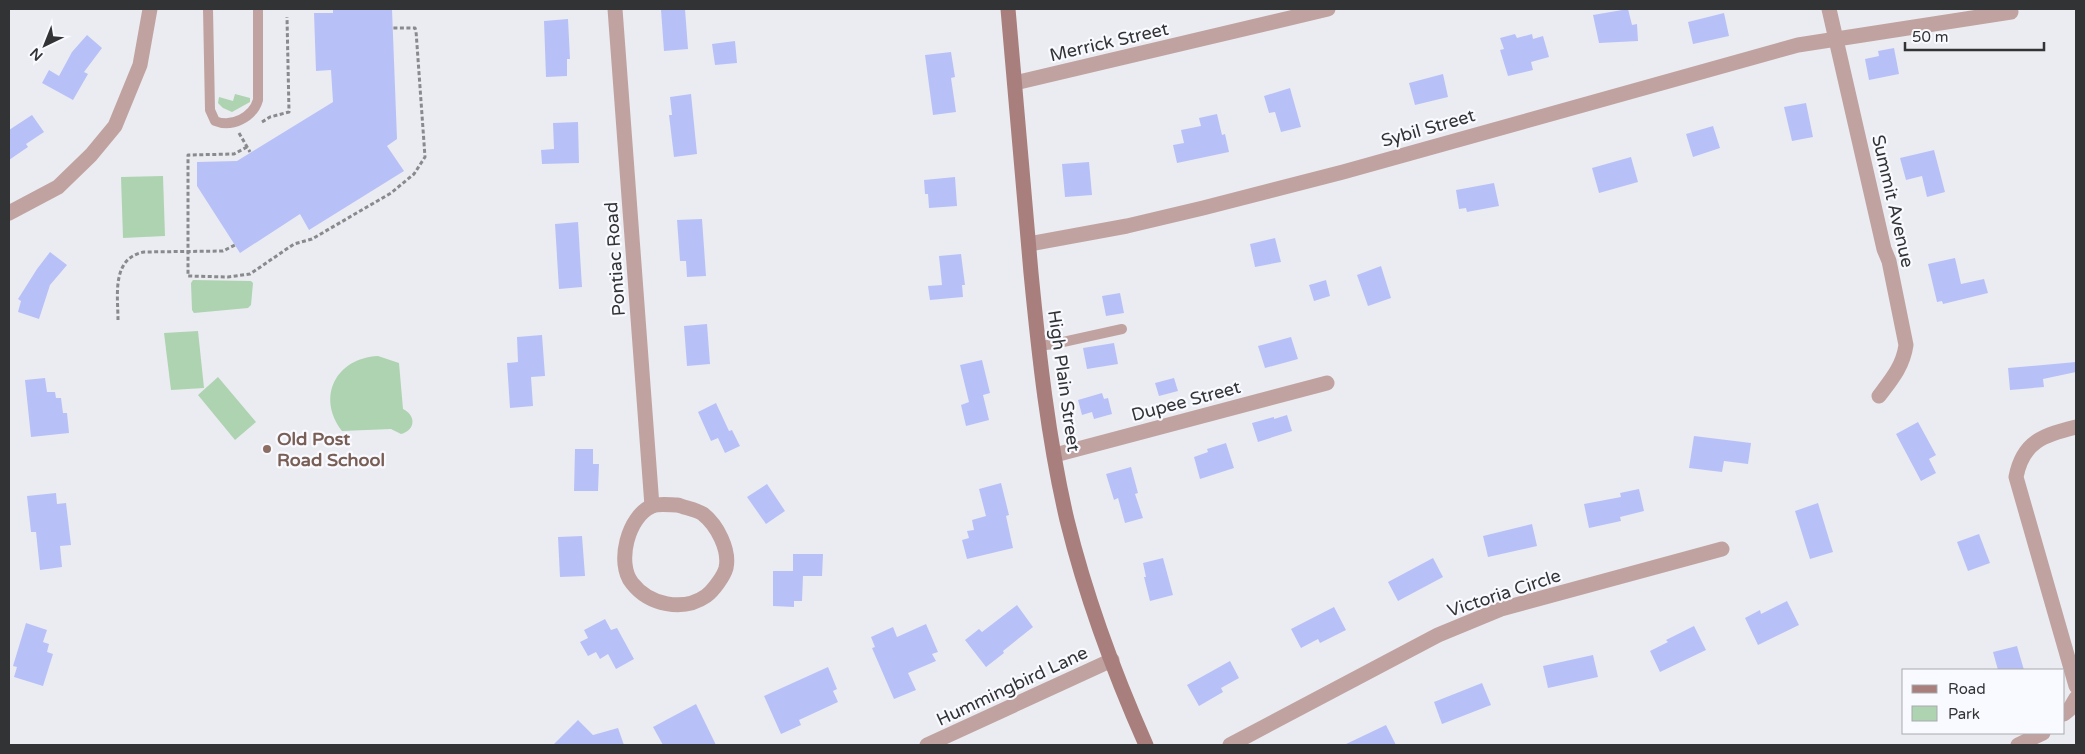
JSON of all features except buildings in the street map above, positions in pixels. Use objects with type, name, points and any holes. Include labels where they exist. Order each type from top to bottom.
[{"type":"main road","name":"High Plain Street","points":[[1008,9],[1038,346],[1067,520],[1112,660],[1146,745]]},
{"type":"street","points":[[9,213],[58,187],[91,154],[115,126],[140,65],[150,9]]},
{"type":"street","name":"Pontiac Road","points":[[615,9],[652,506]]},
{"type":"street","name":"Merrick Street","points":[[1015,83],[1328,9]]},
{"type":"street","name":"Summit Avenue","points":[[1829,9],[1884,249],[1889,261],[1906,345],[1904,358],[1897,374],[1879,396]]},
{"type":"street","name":"Sybil Street","points":[[1029,244],[1127,226],[1343,172],[1798,44],[2011,12]]},
{"type":"street","name":"Dupee Street","points":[[1055,455],[1327,383]]},
{"type":"street","points":[[2076,427],[2048,434],[2034,442],[2025,452],[2018,467],[2016,477],[2076,686]]},
{"type":"street","points":[[678,505],[702,513],[715,526],[725,552],[726,568],[708,594],[694,603],[679,606],[651,600],[631,582],[625,559],[629,529],[652,506],[678,505]]},
{"type":"street","name":"Victoria Circle","points":[[1230,745],[1438,635],[1501,609],[1722,549]]},
{"type":"street","name":"Hummingbird Lane","points":[[927,745],[1112,660]]},
{"type":"street","points":[[2065,713],[2076,698]]},
{"type":"street","points":[[2018,745],[2041,734]]},
{"type":"lane","points":[[208,9],[210,110],[215,121],[223,123],[233,122],[252,112],[258,100],[258,9]]},
{"type":"lane","points":[[1038,346],[1122,329]]},
{"type":"path","points":[[255,127],[270,117],[289,112],[287,17]]},
{"type":"path","points":[[247,147],[234,154],[188,155],[188,276],[228,278],[250,274],[294,244],[312,239],[391,193],[414,174],[425,157],[416,31],[415,28],[393,28]]},
{"type":"path","points":[[233,122],[250,152]]},
{"type":"path","points":[[241,137],[249,131]]},
{"type":"path","points":[[118,320],[118,274],[128,259],[144,252],[223,251],[235,245]]},
{"type":"green space","points":[[235,94],[250,98],[250,102],[232,112],[223,108],[218,103],[219,97],[233,101]]},
{"type":"green space","points":[[163,176],[165,236],[123,238],[121,177]]},
{"type":"green space","points":[[193,280],[251,281],[253,283],[251,305],[248,308],[194,313],[192,310],[191,283]]},
{"type":"green space","points":[[198,331],[204,388],[171,390],[164,333]]},
{"type":"green space","points":[[378,356],[399,363],[403,409],[412,418],[412,426],[401,434],[391,429],[342,431],[334,418],[331,405],[331,393],[334,382],[341,372],[351,364],[363,358]]},
{"type":"green space","points":[[218,377],[256,422],[235,440],[198,395]]},
{"type":"place","name":"Old Post Road School","points":[[267,449]]}]
